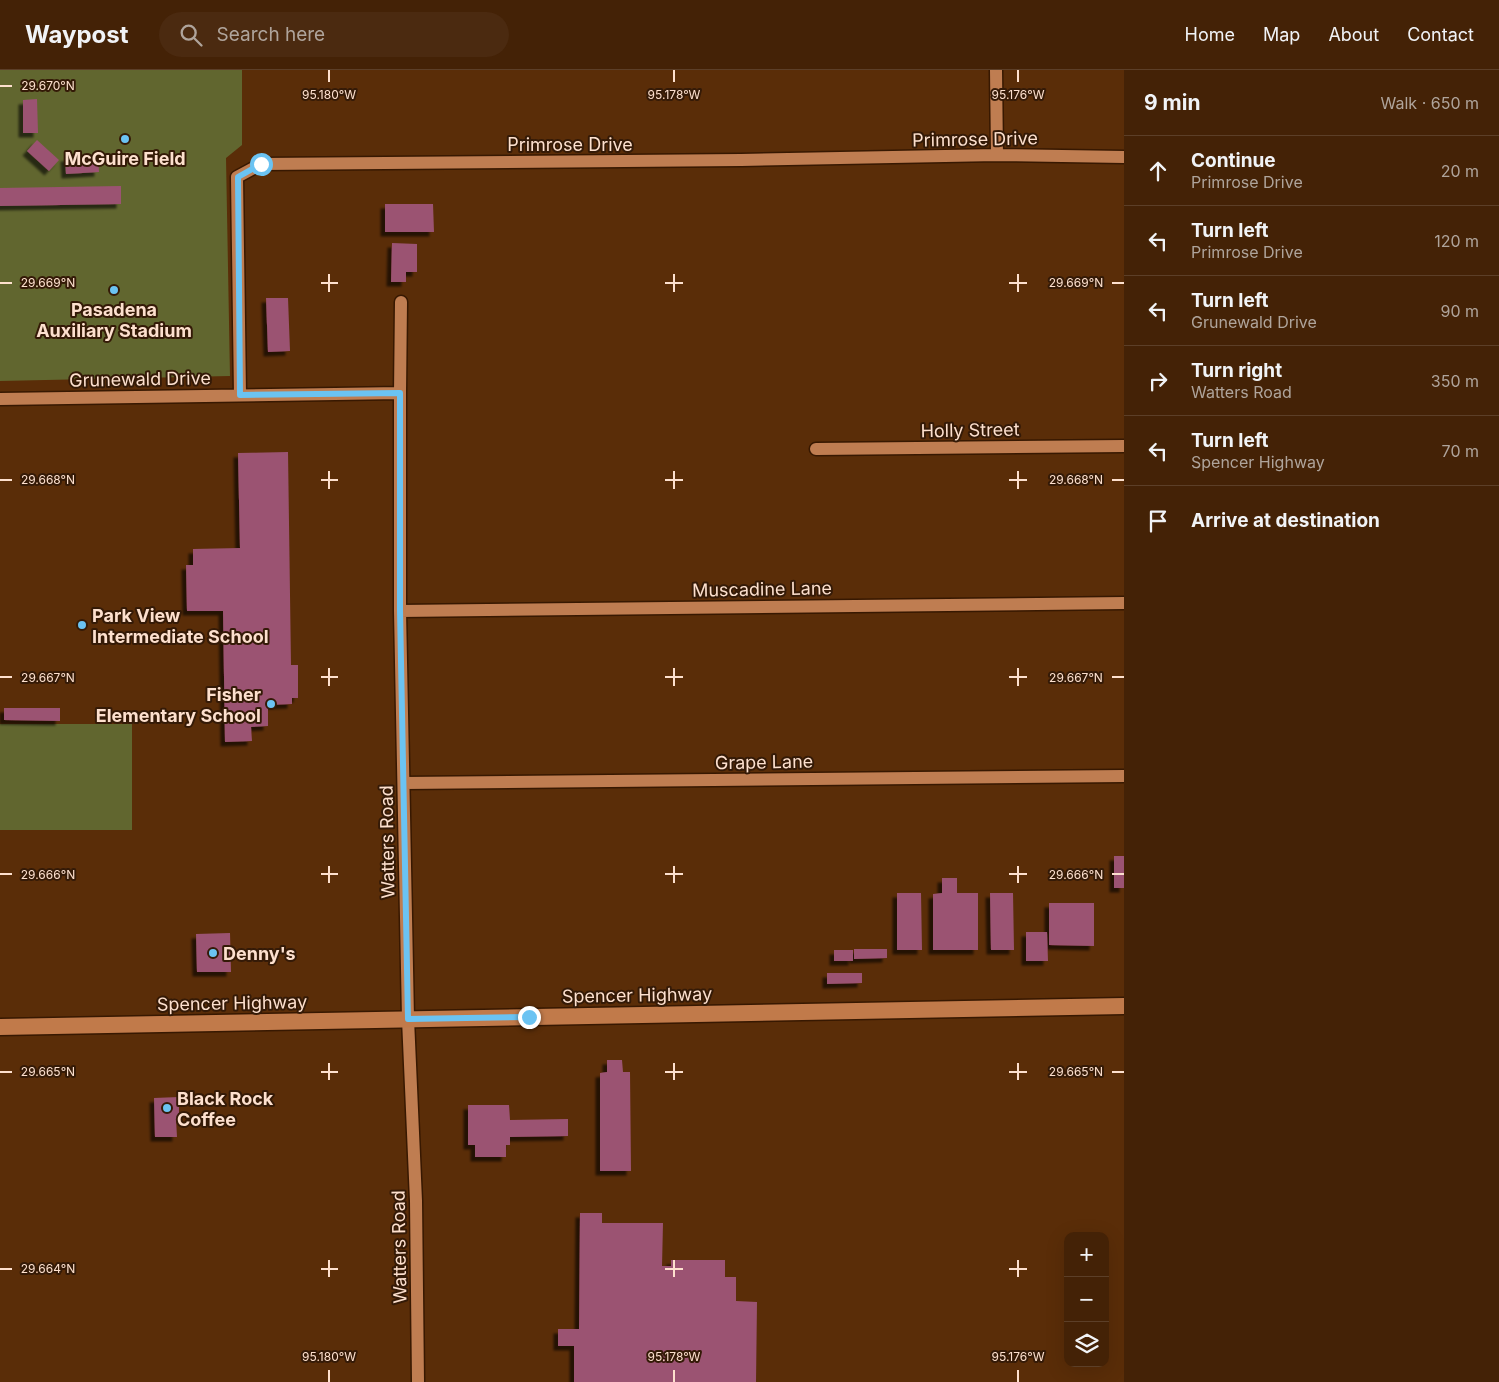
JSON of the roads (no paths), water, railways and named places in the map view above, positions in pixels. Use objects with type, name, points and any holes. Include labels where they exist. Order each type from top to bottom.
[{"type":"main road","name":"Spencer Highway","points":[[0,1027],[1124,1006]]},
{"type":"street","points":[[996,70],[997,156]]},
{"type":"street","name":"Primrose Drive","points":[[240,395],[238,177],[261,164],[997,156],[1124,157]]},
{"type":"street","name":"Watters Road","points":[[401,302],[400,610],[408,1019],[416,1201],[418,1382]]},
{"type":"street","name":"Grunewald Drive","points":[[0,399],[400,393]]},
{"type":"street","name":"Holly Street","points":[[816,449],[1124,446]]},
{"type":"street","name":"Muscadine Lane","points":[[400,610],[1124,603]]},
{"type":"street","name":"Grape Lane","points":[[404,783],[1124,776]]},
{"type":"place","name":"McGuire Field","points":[[125,139]]},
{"type":"place","name":"Pasadena Auxiliary Stadium","points":[[114,290]]},
{"type":"place","name":"Park View Intermediate School","points":[[82,625]]},
{"type":"place","name":"Fisher Elementary School","points":[[271,704]]},
{"type":"place","name":"Denny's","points":[[213,953]]},
{"type":"place","name":"Black Rock Coffee","points":[[167,1108]]}]
